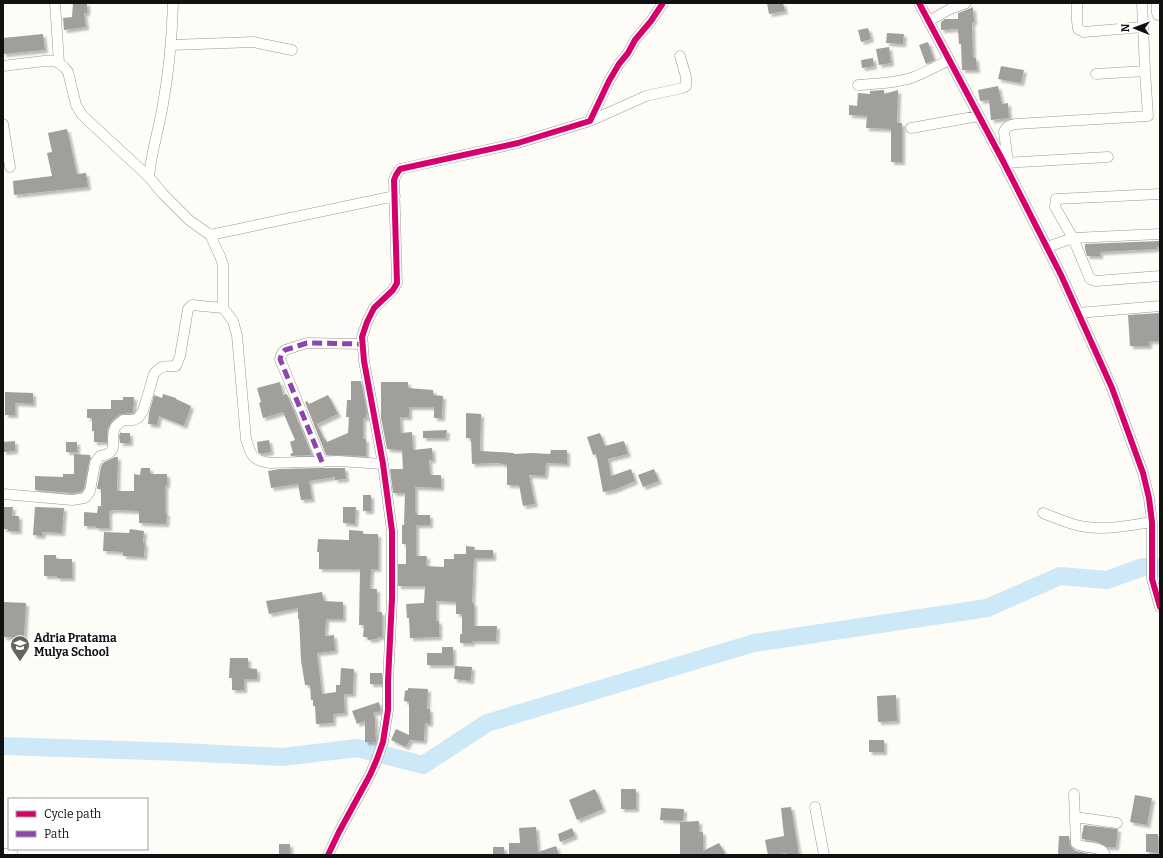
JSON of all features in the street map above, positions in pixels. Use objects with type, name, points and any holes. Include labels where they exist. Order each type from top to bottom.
[{"type":"street","points":[[55,3],[59,63]]},
{"type":"street","points":[[149,177],[153,149],[167,82],[173,3]]},
{"type":"street","points":[[590,121],[619,64],[663,3]]},
{"type":"street","points":[[919,3],[979,116],[1006,162],[1112,388],[1143,473],[1149,498],[1152,522],[1152,579],[1160,606]]},
{"type":"street","points":[[929,21],[950,9],[966,3]]},
{"type":"street","points":[[1077,3],[1078,29],[1084,32],[1143,27]]},
{"type":"street","points":[[1006,162],[1004,132],[1009,125],[1148,116],[1142,3]]},
{"type":"street","points":[[1157,3],[1157,13],[1160,15]]},
{"type":"street","points":[[171,45],[254,42],[292,50]]},
{"type":"street","points":[[328,855],[377,759],[383,742],[388,710],[392,599],[392,531],[383,464],[364,361],[362,337],[374,308],[393,290],[397,284],[394,180],[396,175],[400,169],[518,143],[590,121],[646,96],[682,88],[686,86],[686,77],[680,56]]},
{"type":"street","points":[[858,85],[903,80],[949,60]]},
{"type":"street","points":[[3,66],[53,61],[64,67],[68,72],[76,105],[82,115],[149,177],[180,212],[210,235],[223,265],[224,308],[233,321],[237,335],[246,440],[250,453],[254,458],[260,462],[270,463],[322,462],[383,464]]},
{"type":"street","points":[[1096,74],[1145,71]]},
{"type":"street","points":[[911,128],[979,116]]},
{"type":"street","points":[[3,124],[10,167]]},
{"type":"street","points":[[1006,162],[1108,157]]},
{"type":"street","points":[[1160,194],[1056,199],[1056,207],[1073,238],[1090,279],[1096,280],[1160,276]]},
{"type":"street","points":[[210,235],[395,196]]},
{"type":"street","points":[[1047,248],[1073,238],[1160,234]]},
{"type":"street","points":[[3,494],[72,500],[85,498],[90,491],[95,463],[100,456],[112,452],[114,448],[113,434],[115,427],[123,420],[133,420],[138,418],[143,411],[154,374],[158,369],[163,366],[176,366],[180,356],[188,309],[192,305],[224,308]]},
{"type":"street","points":[[1078,313],[1160,306]]},
{"type":"street","points":[[322,462],[280,359],[282,353],[285,350],[307,343],[363,344]]},
{"type":"street","points":[[1043,513],[1087,527],[1112,528],[1152,522]]},
{"type":"street","points":[[1074,794],[1075,840],[1077,845],[1100,849],[1105,855]]},
{"type":"street","points":[[815,806],[824,855]]},
{"type":"street","points":[[1074,817],[1117,823]]},
{"type":"lane","points":[[3,851],[15,853]]},
{"type":"building","points":[[73,3],[87,3],[87,13],[84,13],[86,27],[64,30],[63,18],[72,17]]},
{"type":"building","points":[[767,3],[783,3],[785,11],[769,14]]},
{"type":"building","points":[[973,7],[973,58],[976,58],[977,70],[962,70],[961,44],[959,44],[958,29],[941,30],[941,22],[945,19],[958,19],[958,13]]},
{"type":"building","points":[[868,28],[871,39],[861,42],[858,30]]},
{"type":"building","points":[[887,33],[904,34],[903,44],[886,43]]},
{"type":"building","points":[[43,34],[45,50],[3,54],[3,38]]},
{"type":"building","points":[[928,42],[934,60],[926,64],[919,45]]},
{"type":"building","points":[[889,47],[891,63],[879,65],[876,49]]},
{"type":"building","points":[[873,58],[874,66],[862,68],[861,60]]},
{"type":"building","points":[[1001,66],[1024,70],[1021,83],[998,79]]},
{"type":"building","points":[[998,86],[1002,104],[1008,103],[1009,118],[991,120],[989,100],[980,101],[978,90]]},
{"type":"building","points":[[884,90],[884,94],[898,90],[897,123],[902,123],[902,162],[891,162],[891,129],[866,128],[867,116],[849,115],[849,105],[857,106],[858,93],[870,94],[870,91]]},
{"type":"building","points":[[67,129],[77,174],[86,173],[88,187],[14,195],[13,181],[52,176],[47,153],[52,152],[48,133]]},
{"type":"building","points":[[1160,241],[1160,247],[1156,247],[1156,249],[1100,252],[1100,256],[1087,256],[1085,249],[1085,244]]},
{"type":"building","points":[[1160,313],[1160,341],[1149,341],[1149,346],[1130,346],[1128,315]]},
{"type":"building","points":[[351,381],[361,381],[367,412],[366,418],[363,418],[363,439],[366,439],[366,456],[326,455],[305,402],[307,401],[309,404],[328,395],[338,414],[317,424],[327,442],[348,433],[349,417],[346,417],[347,400],[351,400]]},
{"type":"building","points":[[280,382],[283,395],[287,394],[312,455],[291,456],[290,454],[293,453],[290,442],[295,440],[283,412],[263,418],[257,388]]},
{"type":"building","points":[[381,382],[408,382],[408,388],[433,390],[433,395],[443,396],[442,418],[434,418],[434,407],[409,407],[409,417],[400,417],[401,433],[412,432],[413,450],[432,448],[433,460],[429,460],[430,475],[441,475],[441,488],[415,487],[415,513],[417,513],[417,515],[430,515],[430,525],[416,525],[416,556],[427,556],[426,566],[444,567],[444,559],[454,559],[454,554],[466,554],[466,546],[475,547],[474,550],[493,550],[493,558],[474,558],[472,603],[474,603],[474,626],[497,626],[496,641],[472,641],[472,643],[460,643],[460,634],[462,634],[462,614],[456,614],[456,602],[436,601],[436,621],[439,621],[439,637],[410,638],[409,618],[407,618],[406,604],[424,603],[425,586],[398,586],[398,564],[406,564],[406,544],[402,544],[405,493],[393,493],[390,469],[403,469],[402,450],[387,449],[381,418]]},
{"type":"building","points":[[5,392],[33,393],[33,404],[15,403],[15,415],[5,415]]},
{"type":"building","points":[[163,394],[176,398],[191,406],[184,426],[159,416],[157,425],[148,424],[149,413],[154,395],[162,398]]},
{"type":"building","points":[[123,397],[134,397],[133,413],[119,415],[112,421],[107,430],[107,442],[94,442],[92,418],[87,418],[87,409],[111,409],[111,400],[123,400]]},
{"type":"building","points":[[466,413],[481,414],[480,451],[514,454],[550,454],[551,450],[567,450],[567,464],[546,463],[545,476],[529,475],[535,504],[523,506],[519,485],[507,485],[507,465],[498,463],[472,464],[471,438],[466,438]]},
{"type":"building","points":[[447,430],[446,438],[423,438],[423,431]]},
{"type":"building","points":[[121,431],[121,433],[130,433],[130,443],[120,443],[119,436]]},
{"type":"building","points":[[600,433],[605,446],[624,441],[628,454],[608,459],[611,476],[631,469],[635,481],[614,490],[603,492],[596,454],[593,455],[587,437]]},
{"type":"building","points":[[269,440],[271,452],[259,453],[257,442]]},
{"type":"building","points":[[15,441],[15,451],[3,452],[3,442]]},
{"type":"building","points":[[66,442],[77,442],[77,452],[66,452]]},
{"type":"building","points":[[74,454],[90,455],[91,457],[84,488],[81,492],[72,493],[35,490],[35,476],[63,477],[63,474],[74,474]]},
{"type":"building","points":[[118,457],[117,491],[134,491],[134,474],[140,475],[141,468],[150,468],[150,474],[167,474],[167,485],[165,485],[165,513],[167,513],[166,524],[139,523],[139,511],[115,510],[109,511],[109,528],[84,526],[84,512],[97,513],[98,506],[101,506],[101,489],[97,489],[101,466],[104,462]]},
{"type":"building","points":[[345,468],[346,479],[335,480],[335,477],[309,481],[312,499],[301,500],[298,484],[271,488],[268,471],[280,469]]},
{"type":"building","points":[[654,469],[659,481],[643,487],[638,475]]},
{"type":"building","points":[[363,495],[371,495],[371,511],[363,511]]},
{"type":"building","points":[[3,507],[13,507],[12,516],[19,516],[19,531],[8,531],[8,529],[3,529]]},
{"type":"building","points":[[35,507],[64,508],[62,533],[43,532],[42,536],[33,535]]},
{"type":"building","points":[[343,507],[356,507],[355,524],[343,523]]},
{"type":"building","points":[[130,529],[144,531],[144,557],[123,556],[123,552],[103,551],[104,532],[129,533]]},
{"type":"building","points":[[349,530],[363,531],[363,534],[378,534],[378,569],[371,569],[370,589],[377,589],[377,612],[382,612],[382,637],[377,637],[377,639],[368,640],[368,637],[363,637],[364,625],[359,625],[360,569],[319,569],[319,552],[317,552],[318,539],[349,540]]},
{"type":"building","points":[[44,555],[56,555],[56,559],[72,559],[72,578],[44,576]]},
{"type":"building","points":[[322,592],[324,601],[343,602],[343,619],[326,619],[325,636],[334,635],[335,651],[317,653],[322,694],[336,692],[336,685],[340,685],[341,668],[354,669],[353,694],[344,694],[345,713],[333,714],[333,723],[316,724],[315,706],[313,706],[313,700],[311,700],[310,685],[305,685],[301,660],[298,608],[269,614],[266,601]]},
{"type":"building","points":[[3,602],[26,603],[24,638],[3,637]]},
{"type":"building","points":[[442,647],[453,647],[453,665],[427,665],[427,653],[442,653]]},
{"type":"building","points":[[230,658],[248,658],[248,668],[257,669],[257,679],[244,679],[244,690],[232,690],[232,678],[229,678]]},
{"type":"building","points":[[455,666],[472,667],[471,681],[454,679]]},
{"type":"building","points":[[370,673],[382,673],[382,684],[370,684]]},
{"type":"building","points":[[408,688],[428,689],[427,709],[430,709],[430,724],[425,723],[424,741],[410,740],[406,747],[391,740],[396,729],[409,735],[409,702],[404,701],[405,691],[408,690]]},
{"type":"building","points":[[896,695],[897,721],[878,722],[877,696]]},
{"type":"building","points":[[379,702],[381,711],[373,713],[375,718],[376,742],[365,742],[365,721],[357,724],[352,711]]},
{"type":"building","points":[[869,740],[884,740],[884,752],[869,752]]},
{"type":"building","points":[[595,789],[603,809],[577,820],[569,800]]},
{"type":"building","points":[[621,789],[636,789],[636,809],[621,809]]},
{"type":"building","points":[[1135,795],[1152,798],[1147,825],[1130,822]]},
{"type":"building","points":[[791,807],[799,855],[786,855],[786,853],[768,855],[765,840],[784,836],[781,808]]},
{"type":"building","points":[[661,808],[684,809],[683,821],[660,820]]},
{"type":"building","points":[[699,821],[699,832],[703,832],[703,851],[719,843],[726,855],[680,855],[680,822]]},
{"type":"building","points":[[1084,825],[1118,829],[1116,847],[1107,847],[1098,842],[1082,839]]},
{"type":"building","points":[[536,827],[538,852],[556,846],[559,855],[509,854],[509,843],[520,843],[519,828]]},
{"type":"building","points":[[572,828],[575,836],[560,842],[558,834]]},
{"type":"building","points":[[1146,834],[1158,834],[1158,853],[1146,852]]},
{"type":"building","points":[[1059,836],[1069,836],[1070,846],[1076,851],[1095,855],[1058,855]]},
{"type":"building","points":[[279,844],[290,844],[290,855],[279,855]]},
{"type":"building","points":[[493,847],[504,847],[504,855],[493,855]]},
{"type":"waterway","points":[[3,746],[283,757],[357,748],[423,765],[487,723],[754,643],[987,608],[1060,576],[1107,580],[1143,567],[1160,568]]},
{"type":"marked path","points":[[322,462],[280,359],[282,353],[285,350],[307,343],[363,344]]},
{"type":"cycle path","points":[[328,855],[377,759],[383,742],[388,710],[392,599],[392,531],[383,464],[364,361],[362,337],[374,308],[393,290],[397,283],[394,180],[400,169],[518,143],[590,121],[609,81],[619,64],[663,3]]},
{"type":"cycle path","points":[[919,3],[1004,163],[1061,275],[1112,388],[1143,473],[1149,498],[1152,522],[1152,579],[1160,607]]},
{"type":"place","name":"Adria Pratama Mulya School","points":[[20,662]]}]
